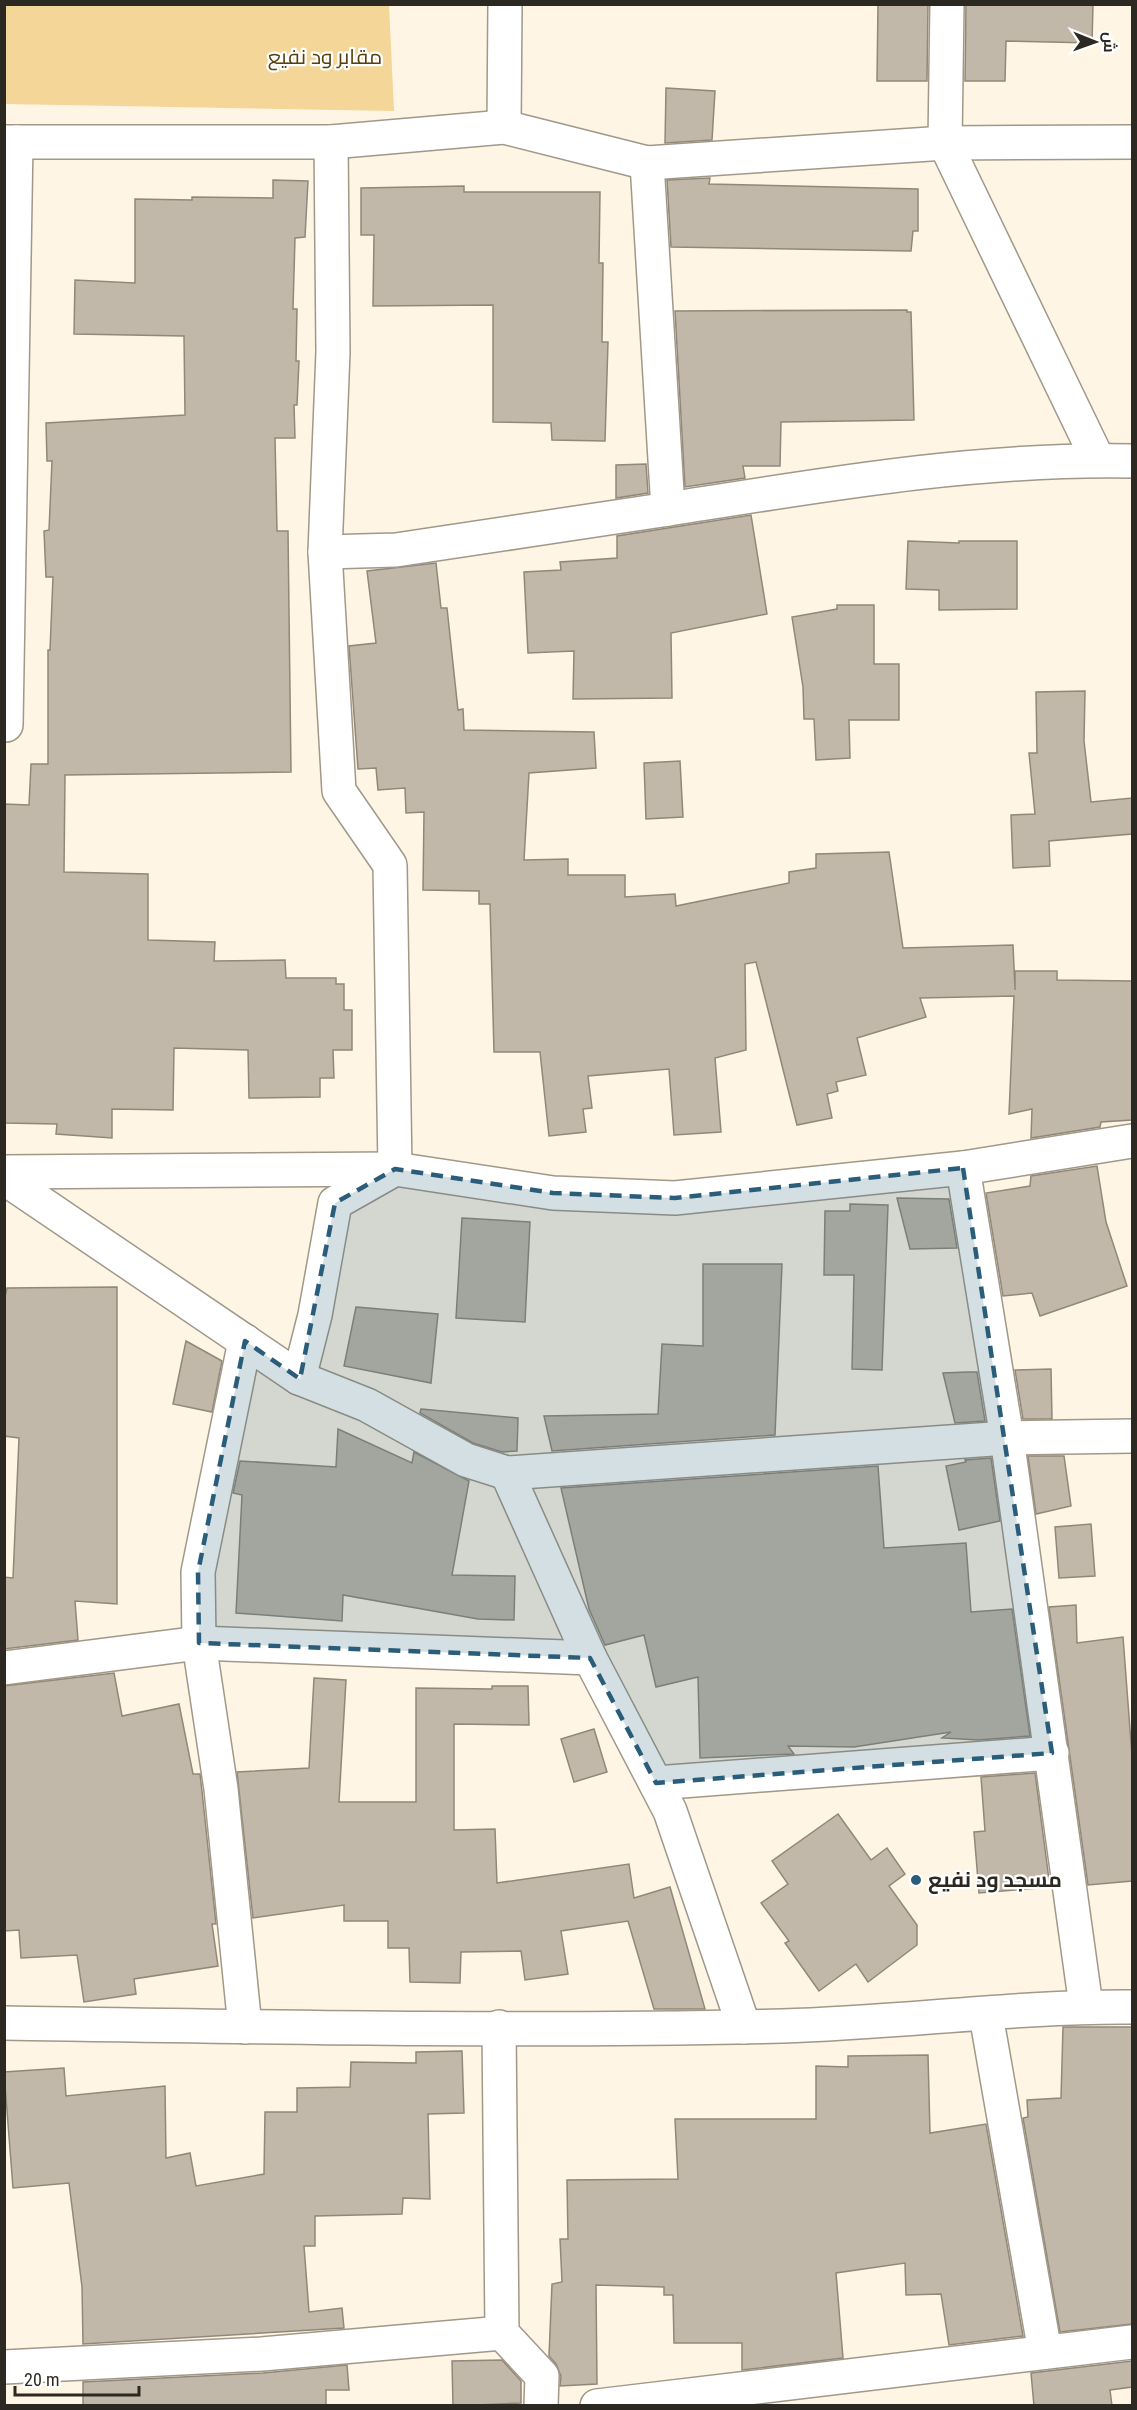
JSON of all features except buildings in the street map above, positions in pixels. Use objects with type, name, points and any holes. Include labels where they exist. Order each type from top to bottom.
[{"type":"street","points":[[504,4],[504,127]]},
{"type":"street","points":[[947,4],[945,142],[1098,460]]},
{"type":"street","points":[[6,725],[10,142],[331,142],[504,127],[647,163],[945,142],[1132,142]]},
{"type":"street","points":[[331,142],[333,352],[325,552],[339,791],[390,865],[395,1169]]},
{"type":"street","points":[[647,163],[668,509]]},
{"type":"street","points":[[325,552],[396,550],[829,483],[929,471],[1098,460],[1132,461]]},
{"type":"street","points":[[4,1172],[395,1169],[553,1193],[675,1198],[963,1168],[1132,1140]]},
{"type":"street","points":[[963,1168],[1007,1438],[1086,2006]]},
{"type":"street","points":[[299,1378],[315,1315],[335,1203],[395,1169]]},
{"type":"street","points":[[4,1178],[299,1378],[367,1405],[466,1460],[507,1473],[1007,1438],[1132,1436]]},
{"type":"street","points":[[245,1341],[198,1572],[199,1643],[221,1789],[245,2027]]},
{"type":"street","points":[[507,1473],[590,1658],[670,1811],[744,2027]]},
{"type":"street","points":[[4,1668],[199,1643],[590,1658]]},
{"type":"street","points":[[656,1783],[1052,1753]]},
{"type":"street","points":[[4,2023],[245,2027],[744,2027],[844,2024],[1086,2006],[1132,2007]]},
{"type":"street","points":[[986,2015],[1045,2352]]},
{"type":"street","points":[[499,2027],[502,2333],[542,2376],[541,2406]]},
{"type":"street","points":[[4,2367],[262,2354],[502,2333]]},
{"type":"street","points":[[597,2406],[1132,2342]]},
{"type":"highlighted area","points":[[963,1168],[1052,1753],[656,1783],[590,1658],[199,1643],[198,1572],[245,1341],[300,1379],[335,1203],[395,1169],[553,1193],[675,1198]]},
{"type":"green space","name":"مقابر ود نفيع","points":[[5,4],[389,5],[394,111],[5,104]]},
{"type":"place","name":"مسجد ود نفيع","points":[[916,1880]]}]
